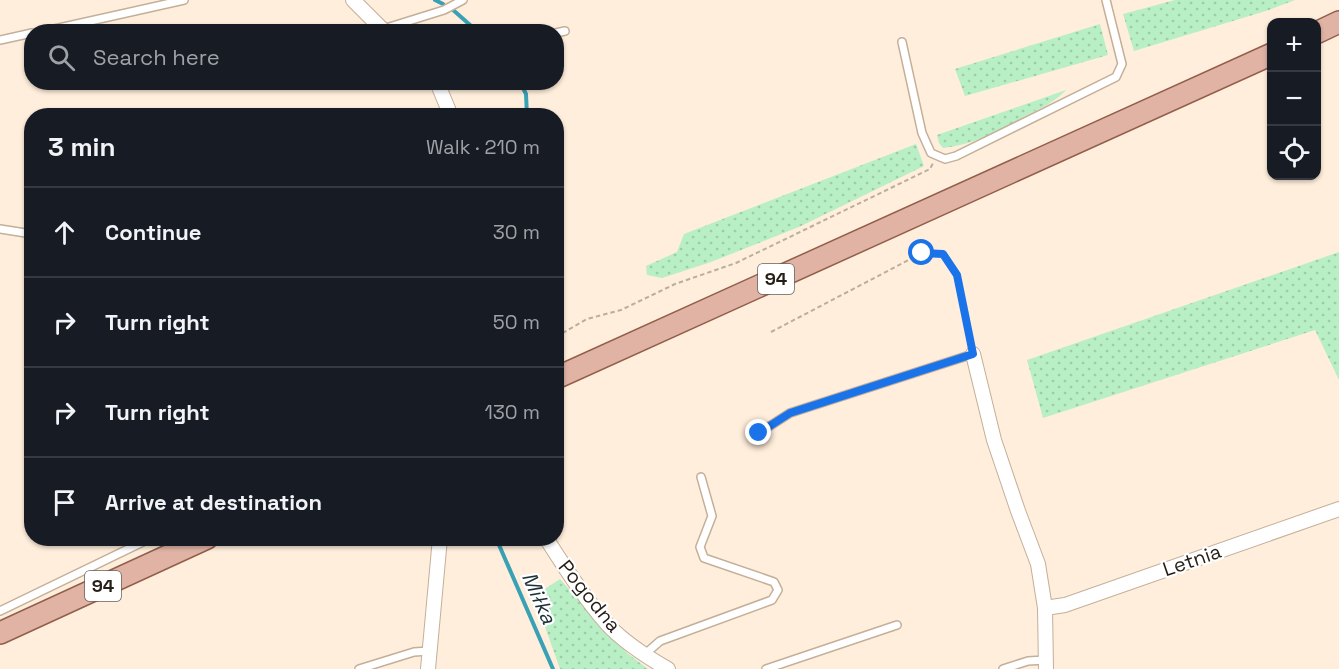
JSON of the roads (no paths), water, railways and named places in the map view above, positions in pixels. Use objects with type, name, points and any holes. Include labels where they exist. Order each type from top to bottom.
[{"type":"main road","points":[[1321,31],[1339,22]]},
{"type":"main road","name":"94","points":[[564,374],[1267,56]]},
{"type":"main road","name":"94","points":[[0,633],[190,546]]},
{"type":"street","points":[[353,0],[378,24]]},
{"type":"street","points":[[440,90],[448,108]]},
{"type":"street","points":[[973,354],[994,440],[1038,564],[1045,608],[1046,664]]},
{"type":"street","name":"Letnia","points":[[1045,608],[1065,605],[1339,509]]},
{"type":"street","points":[[428,669],[439,546]]},
{"type":"street","name":"Pogodna","points":[[551,546],[609,626],[644,655],[668,669]]},
{"type":"lane","points":[[77,24],[184,0]]},
{"type":"lane","points":[[402,24],[444,10],[463,0]]},
{"type":"lane","points":[[902,42],[922,134],[928,148],[936,156],[945,159],[956,156],[1116,77],[1122,64],[1106,0]]},
{"type":"lane","points":[[0,40],[24,35]]},
{"type":"lane","points":[[0,229],[24,233]]},
{"type":"lane","points":[[759,433],[790,413],[973,354]]},
{"type":"lane","points":[[644,655],[660,641],[772,600],[777,595],[778,590],[774,582],[704,558],[700,547],[712,516],[701,477]]},
{"type":"lane","points":[[0,611],[134,546]]},
{"type":"lane","points":[[766,669],[897,625]]},
{"type":"lane","points":[[359,669],[414,652],[429,651]]},
{"type":"lane","points":[[1003,669],[1028,661],[1046,664]]},
{"type":"waterway","points":[[435,0],[443,4]]},
{"type":"waterway","points":[[452,9],[469,24]]},
{"type":"waterway","points":[[524,90],[527,108]]},
{"type":"waterway","name":"Miłka","points":[[499,546],[553,669]]}]
